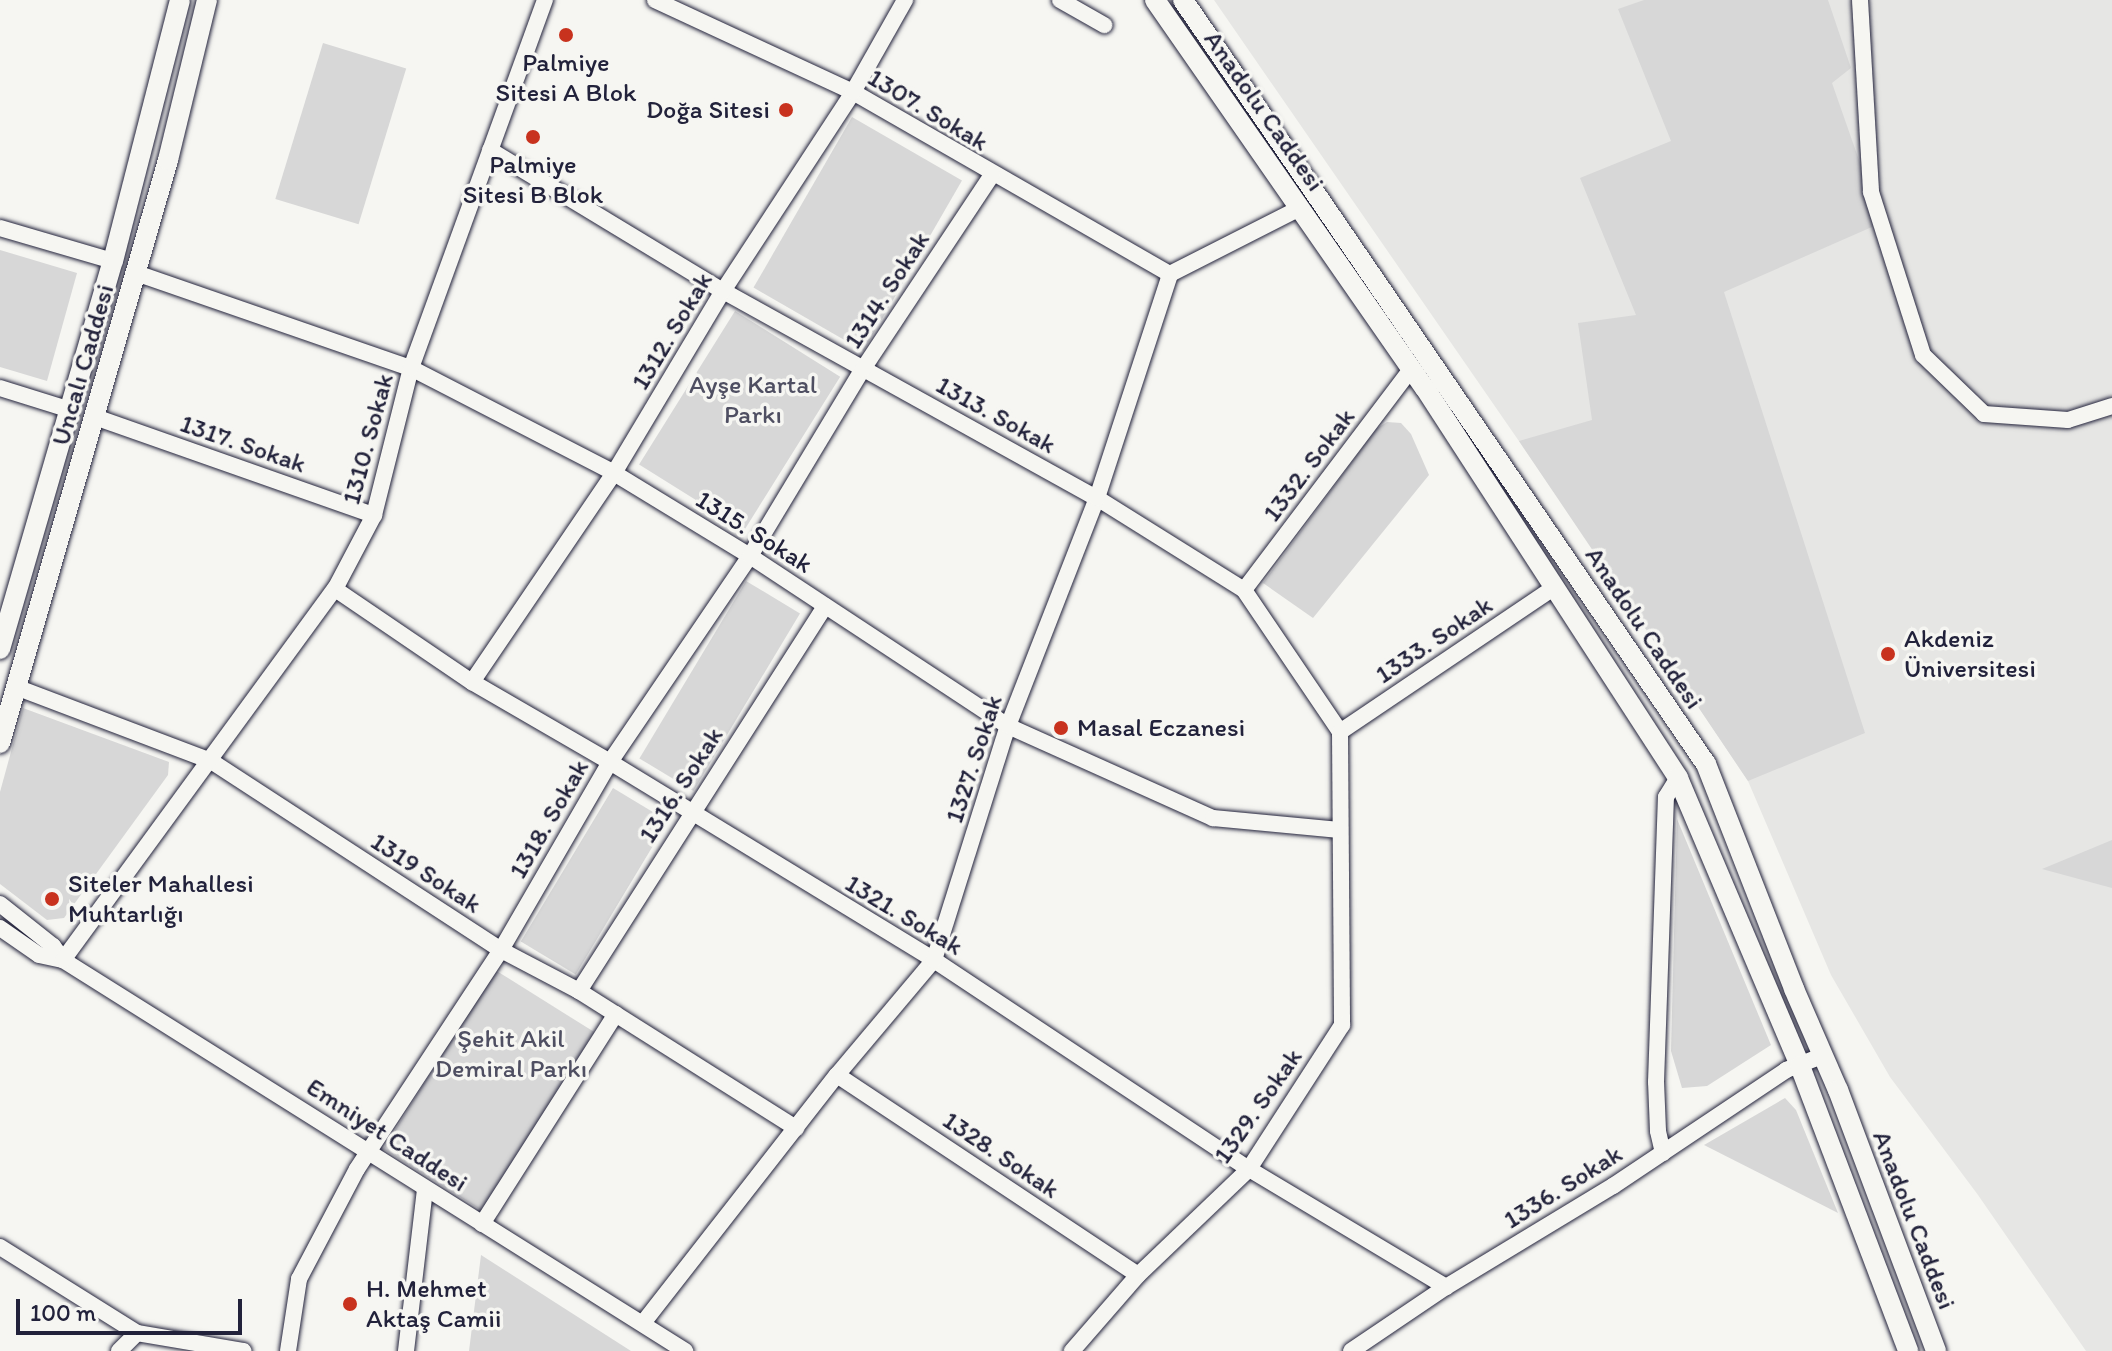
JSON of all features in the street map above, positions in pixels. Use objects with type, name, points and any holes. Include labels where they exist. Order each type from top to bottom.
[{"type":"main road","name":"Uncalı Caddesi","points":[[0,649],[113,261],[180,0]]},
{"type":"main road","name":"Uncalı Caddesi","points":[[0,743],[168,160],[207,0]]},
{"type":"main road","name":"Anadolu Caddesi","points":[[1155,0],[1412,368],[1678,778],[1800,1066],[1908,1351]]},
{"type":"main road","name":"Anadolu Caddesi","points":[[1183,0],[1706,764],[1794,989],[1824,1055],[1936,1351]]},
{"type":"street","name":"1310. Sokak","points":[[63,960],[335,589],[374,515],[411,368],[545,0]]},
{"type":"street","name":"1307. Sokak","points":[[655,0],[853,92],[992,175],[1170,274]]},
{"type":"street","name":"1312. Sokak","points":[[472,682],[614,473],[723,291],[853,92],[905,0]]},
{"type":"street","points":[[1060,0],[1104,25]]},
{"type":"street","points":[[1860,0],[1871,192],[1923,355],[1984,414],[2068,420],[2112,406]]},
{"type":"street","name":"1313. Sokak","points":[[490,150],[723,291],[1097,498],[1244,590],[1340,732]]},
{"type":"street","name":"1314. Sokak","points":[[750,556],[863,369],[992,175]]},
{"type":"street","points":[[1170,274],[1300,208]]},
{"type":"street","points":[[0,228],[113,261]]},
{"type":"street","name":"1315. Sokak","points":[[136,273],[411,368],[614,473],[750,556],[1008,726],[1213,818],[1339,830]]},
{"type":"street","name":"1327. Sokak","points":[[643,1323],[837,1075],[934,960],[1008,726],[1097,498],[1170,274]]},
{"type":"street","name":"1332. Sokak","points":[[1244,590],[1412,368]]},
{"type":"street","points":[[0,388],[70,410]]},
{"type":"street","name":"1317. Sokak","points":[[95,417],[374,515]]},
{"type":"street","name":"1318. Sokak","points":[[288,1351],[299,1279],[369,1150],[501,950],[610,762],[750,556]]},
{"type":"street","name":"1333. Sokak","points":[[1340,732],[1555,587]]},
{"type":"street","name":"1321. Sokak","points":[[335,589],[472,682],[610,762],[934,960],[1249,1169],[1446,1287]]},
{"type":"street","name":"1316. Sokak","points":[[579,991],[825,606]]},
{"type":"street","name":"1319 Sokak","points":[[16,687],[211,761],[501,950],[579,991],[796,1128]]},
{"type":"street","points":[[1339,830],[1340,732]]},
{"type":"street","points":[[1663,1153],[1658,1131],[1656,1082],[1666,797],[1678,778]]},
{"type":"street","name":"1329. Sokak","points":[[1072,1351],[1138,1275],[1249,1169],[1342,1025],[1339,830]]},
{"type":"street","name":"Emniyet Caddesi","points":[[0,904],[53,946],[63,960]]},
{"type":"street","name":"Emniyet Caddesi","points":[[0,928],[39,955],[63,960],[685,1351]]},
{"type":"street","points":[[482,1224],[616,1014]]},
{"type":"street","name":"1336. Sokak","points":[[1351,1351],[1446,1287],[1663,1153],[1774,1078],[1824,1055]]},
{"type":"street","name":"1328. Sokak","points":[[837,1075],[1138,1275]]},
{"type":"street","points":[[406,1351],[425,1189]]},
{"type":"street","points":[[0,1247],[137,1333],[243,1351]]},
{"type":"street","points":[[119,1351],[137,1333]]},
{"type":"shaded area","name":"Akdeniz Üniversitesi","points":[[1214,0],[2112,0],[2112,1351],[2086,1351],[1978,1195],[1890,1077],[1831,975],[1748,781],[1579,528]]},
{"type":"green space","points":[[1644,0],[1828,0],[1851,68],[1832,83],[1881,223],[1724,292],[1865,733],[1748,781],[1519,441],[1592,420],[1578,323],[1636,315],[1580,178],[1671,141],[1618,9]]},
{"type":"green space","points":[[323,43],[406,68],[359,224],[275,199]]},
{"type":"green space","points":[[852,117],[962,180],[863,351],[754,288]]},
{"type":"green space","points":[[0,250],[77,273],[47,381],[0,367]]},
{"type":"green space","name":"Ayşe Kartal Parkı","points":[[735,311],[840,377],[744,530],[639,464]]},
{"type":"green space","points":[[1387,422],[1401,423],[1411,434],[1429,475],[1313,618],[1263,583],[1376,429]]},
{"type":"green space","points":[[746,581],[800,613],[693,791],[639,758]]},
{"type":"green space","points":[[23,708],[169,762],[168,775],[64,918],[47,920],[0,884],[0,792]]},
{"type":"green space","points":[[613,788],[668,821],[576,974],[521,941]]},
{"type":"green space","points":[[1677,819],[1771,1045],[1707,1086],[1682,1088],[1671,1051]]},
{"type":"green space","points":[[2112,840],[2112,888],[2042,869]]},
{"type":"green space","name":"Şehit Akil Demiral Parkı","points":[[495,970],[595,1033],[483,1211],[383,1149]]},
{"type":"green space","points":[[1785,1098],[1796,1110],[1838,1213],[1704,1145]]},
{"type":"green space","points":[[481,1255],[631,1351],[469,1351]]},
{"type":"place","name":"Palmiye Sitesi A Blok","points":[[566,35]]},
{"type":"place","name":"Doğa Sitesi","points":[[786,110]]},
{"type":"place","name":"Palmiye Sitesi B Blok","points":[[533,137]]},
{"type":"place","name":"Akdeniz Üniversitesi","points":[[1888,654]]},
{"type":"place","name":"Masal Eczanesi","points":[[1061,728]]},
{"type":"place","name":"Siteler Mahallesi Muhtarlığı","points":[[52,899]]},
{"type":"place","name":"H. Mehmet Aktaş Camii","points":[[350,1304]]}]
